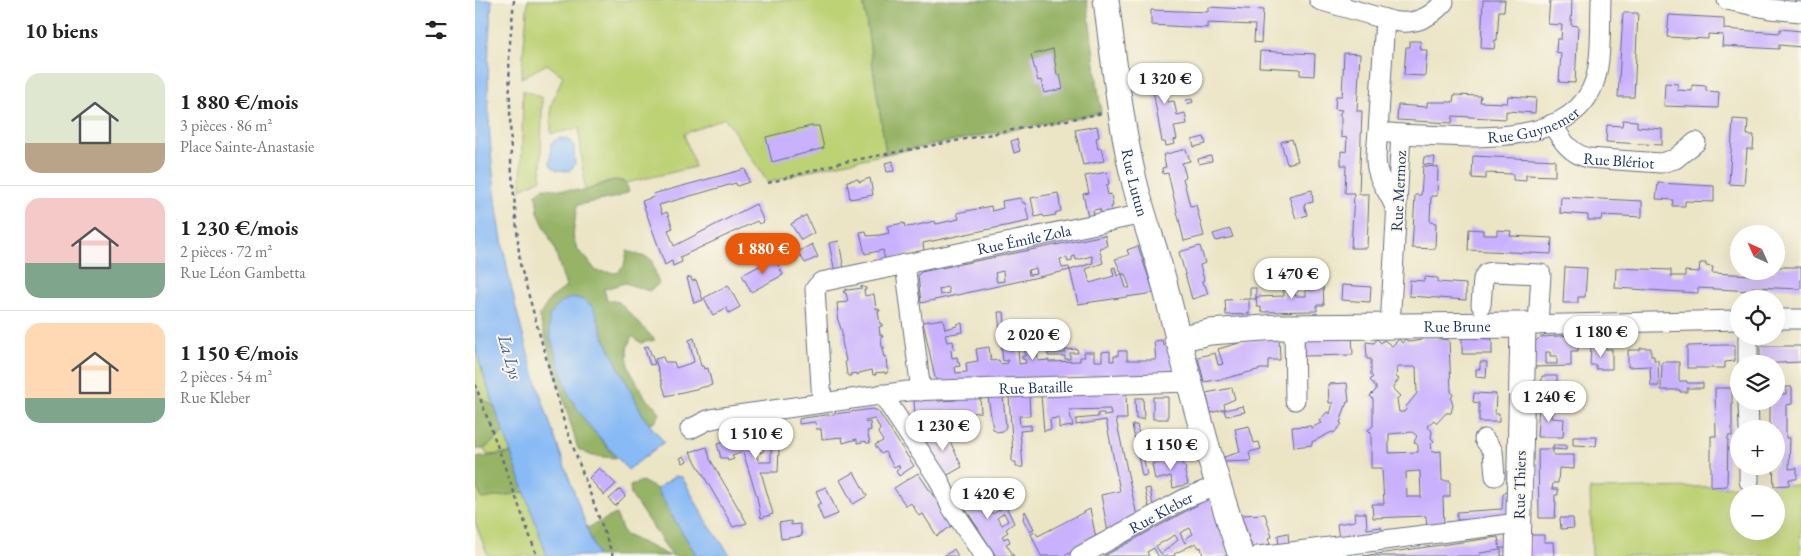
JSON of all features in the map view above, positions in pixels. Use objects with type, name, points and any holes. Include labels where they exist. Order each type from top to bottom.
[{"type":"main road","name":"Rue Lutun","points":[[1106,0],[1121,109],[1130,160],[1143,214],[1219,489],[1241,556]]},
{"type":"main road","name":"Rue Brune","points":[[1183,361],[1218,331],[1294,326],[1530,325]]},
{"type":"main road","name":"Rue Thiers","points":[[1517,556],[1530,325]]},
{"type":"street","points":[[1319,0],[1404,23],[1416,22],[1428,16],[1444,2]]},
{"type":"street","name":"Rue Guynemer","points":[[1401,134],[1492,137],[1530,132],[1566,117],[1578,108],[1587,97],[1594,83],[1598,63],[1601,0]]},
{"type":"street","points":[[1727,0],[1801,12]]},
{"type":"street","name":"Rue Mermoz","points":[[1385,19],[1378,132],[1401,134],[1390,326]]},
{"type":"street","name":"Rue Blériot","points":[[1552,124],[1567,147],[1577,154],[1588,158],[1661,163],[1675,159],[1696,142]]},
{"type":"street","points":[[1378,132],[1376,164],[1378,173],[1391,197],[1396,217]]},
{"type":"street","name":"Rue Émile Zola","points":[[822,402],[815,289],[821,282],[1143,214]]},
{"type":"street","points":[[905,264],[921,391]]},
{"type":"street","points":[[1481,305],[1482,282],[1483,277],[1487,273],[1541,274],[1530,325]]},
{"type":"street","points":[[1785,319],[1801,319]]},
{"type":"street","name":"Rue Brune","points":[[1530,325],[1730,320]]},
{"type":"street","points":[[1294,326],[1295,400]]},
{"type":"street","name":"Rue Bataille","points":[[690,429],[708,420],[822,402],[1183,361]]},
{"type":"street","points":[[882,394],[939,480],[951,507],[983,556]]},
{"type":"street","points":[[1483,439],[1493,451],[1495,476]]},
{"type":"street","name":"Rue Kleber","points":[[1080,556],[1180,502],[1202,492],[1219,489]]},
{"type":"street","points":[[1258,556],[1518,523]]},
{"type":"path","points":[[514,0],[509,53],[511,152],[520,264],[564,422],[613,556]]},
{"type":"path","points":[[768,183],[839,163],[1121,109]]},
{"type":"path","points":[[475,384],[537,556]]},
{"type":"green space","points":[[528,0],[863,0],[886,154],[815,169],[768,183],[725,118],[684,134],[695,167],[626,183],[616,180],[611,181],[585,191],[579,128],[551,134],[551,105],[563,76],[547,64],[521,78]]},
{"type":"green space","points":[[863,0],[1087,0],[1101,113],[886,154]]},
{"type":"green space","points":[[523,90],[542,98],[541,179],[521,189]]},
{"type":"green space","points":[[614,180],[624,182],[629,191],[618,197],[577,205],[573,236],[577,249],[596,271],[617,273],[624,266],[627,251],[651,259],[659,284],[649,291],[625,283],[604,289],[607,300],[619,302],[655,340],[641,343],[632,336],[627,349],[628,367],[647,400],[655,405],[660,414],[655,422],[649,424],[645,419],[605,340],[594,308],[586,422],[616,458],[592,456],[578,449],[539,316],[550,299],[566,287],[554,247],[538,213],[536,194],[543,188],[585,191]]},
{"type":"green space","points":[[475,344],[480,365],[496,408],[478,396],[475,384]]},
{"type":"green space","points":[[475,384],[478,396],[496,408],[504,432],[484,449],[475,449]]},
{"type":"green space","points":[[504,432],[511,453],[487,455],[484,449]]},
{"type":"green space","points":[[511,453],[525,492],[482,499],[475,483],[475,458]]},
{"type":"green space","points":[[642,481],[657,489],[697,556],[672,556],[631,495],[630,486]]},
{"type":"green space","points":[[475,483],[482,499],[525,492],[547,556],[488,556],[475,522]]},
{"type":"green space","points":[[1785,485],[1801,485],[1801,556],[1592,556],[1590,489],[1730,486],[1730,540],[1785,540]]},
{"type":"green space","points":[[616,514],[624,534],[670,556],[597,556],[587,528]]},
{"type":"water","name":"La Lys","points":[[475,0],[492,0],[488,77],[491,155],[501,232],[516,308],[533,371],[553,433],[597,556],[547,556],[480,365],[475,344]]},
{"type":"water","points":[[559,138],[568,139],[574,146],[575,165],[569,171],[557,170],[550,165],[551,143]]},
{"type":"water","points":[[572,297],[584,300],[594,308],[605,340],[645,419],[664,442],[628,470],[586,422],[569,395],[550,337],[549,316],[559,304]]},
{"type":"water","points":[[675,476],[682,477],[708,524],[731,556],[697,556],[657,489]]},
{"type":"building","points":[[1483,0],[1505,0],[1504,11],[1499,11],[1497,40],[1495,40],[1494,49],[1481,48]]},
{"type":"building","points":[[1550,0],[1572,0],[1571,25],[1578,26],[1575,83],[1559,82],[1561,53],[1556,52],[1557,39],[1561,39],[1562,25],[1548,24]]},
{"type":"building","points":[[1208,7],[1263,10],[1261,43],[1254,42],[1255,25],[1207,23],[1207,28],[1151,25],[1151,10],[1208,12]]},
{"type":"building","points":[[1623,13],[1638,13],[1634,97],[1618,97]]},
{"type":"building","points":[[1669,15],[1724,18],[1724,29],[1780,33],[1780,29],[1801,31],[1801,47],[1779,45],[1779,49],[1722,46],[1723,35],[1708,34],[1708,39],[1667,37]]},
{"type":"building","points":[[1410,41],[1420,41],[1421,50],[1427,50],[1425,76],[1404,75],[1406,47],[1410,47]]},
{"type":"building","points":[[1053,49],[1057,75],[1060,75],[1063,89],[1044,93],[1041,80],[1038,81],[1031,55]]},
{"type":"building","points":[[1260,51],[1315,54],[1314,76],[1300,75],[1300,69],[1259,67]]},
{"type":"building","points":[[1344,53],[1360,54],[1357,111],[1362,111],[1359,194],[1369,194],[1367,248],[1351,248],[1354,193],[1345,193],[1346,165],[1341,165],[1341,151],[1346,152],[1347,138],[1341,137],[1341,117],[1339,115],[1342,110],[1335,109],[1336,96],[1342,96]]},
{"type":"building","points":[[1172,64],[1173,72],[1163,74],[1168,102],[1174,101],[1177,115],[1185,113],[1187,124],[1174,126],[1177,139],[1174,140],[1175,144],[1166,146],[1165,142],[1162,142],[1149,67]]},
{"type":"building","points":[[1665,83],[1678,84],[1677,90],[1692,91],[1692,85],[1706,86],[1706,91],[1719,92],[1718,108],[1664,106]]},
{"type":"building","points":[[1454,95],[1481,96],[1480,102],[1507,103],[1508,96],[1536,98],[1535,113],[1506,111],[1506,119],[1453,116],[1452,123],[1397,120],[1398,105],[1427,107],[1427,102],[1453,102]]},
{"type":"building","points":[[1192,99],[1193,102],[1187,104],[1186,100]]},
{"type":"building","points":[[1733,119],[1748,120],[1747,135],[1754,135],[1753,149],[1747,149],[1744,185],[1729,184]]},
{"type":"building","points":[[1623,120],[1637,121],[1637,127],[1662,129],[1662,145],[1606,142],[1607,125],[1622,126]]},
{"type":"building","points":[[811,126],[819,126],[824,148],[772,162],[766,137]]},
{"type":"building","points":[[1097,126],[1099,137],[1096,138],[1098,149],[1101,148],[1104,161],[1083,165],[1075,130]]},
{"type":"building","points":[[1204,137],[1206,144],[1194,147],[1192,140]]},
{"type":"building","points":[[1017,139],[1020,151],[1014,153],[1011,141]]},
{"type":"building","points":[[1292,139],[1298,161],[1287,164],[1281,142]]},
{"type":"building","points":[[1186,149],[1190,161],[1182,163],[1186,177],[1183,178],[1190,206],[1196,205],[1204,236],[1184,241],[1168,173],[1163,174],[1162,168],[1166,167],[1163,155]]},
{"type":"building","points":[[1211,156],[1212,161],[1199,164],[1198,159]]},
{"type":"building","points":[[1473,156],[1555,160],[1555,176],[1526,175],[1526,181],[1513,180],[1513,174],[1486,173],[1486,179],[1472,178]]},
{"type":"building","points":[[1424,157],[1435,157],[1434,165],[1423,164]]},
{"type":"building","points":[[893,161],[894,171],[887,172],[885,163]]},
{"type":"building","points":[[1423,166],[1438,167],[1437,196],[1431,196],[1430,222],[1436,223],[1435,249],[1412,248],[1415,195],[1421,195]]},
{"type":"building","points":[[745,169],[749,182],[737,186],[736,183],[659,205],[662,214],[667,212],[673,228],[668,230],[674,246],[756,204],[764,222],[759,224],[757,221],[680,257],[682,262],[673,266],[672,261],[665,265],[642,201],[654,197],[653,194]]},
{"type":"building","points":[[1107,172],[1109,184],[1106,185],[1108,195],[1111,194],[1112,213],[1101,215],[1100,209],[1093,210],[1094,216],[1088,217],[1083,194],[1089,193],[1085,176]]},
{"type":"building","points":[[870,178],[873,195],[850,199],[847,181],[858,179],[859,182]]},
{"type":"building","points":[[1658,183],[1714,186],[1714,202],[1685,201],[1685,206],[1672,206],[1673,200],[1656,199]]},
{"type":"building","points":[[1312,190],[1313,202],[1304,204],[1307,215],[1296,219],[1289,196]]},
{"type":"building","points":[[1058,193],[1061,211],[1055,213],[1056,215],[1035,217],[1031,198]]},
{"type":"building","points":[[1561,197],[1642,201],[1642,217],[1602,215],[1601,220],[1588,220],[1588,215],[1560,213]]},
{"type":"building","points":[[1020,198],[1025,203],[1029,221],[923,243],[924,251],[885,260],[883,250],[865,254],[860,232],[866,231],[867,236],[880,235],[889,233],[887,226],[904,223],[905,227],[935,221],[936,224],[959,219],[957,213],[991,206],[992,211],[1003,208],[1002,201]]},
{"type":"building","points":[[806,215],[814,233],[801,240],[791,224]]},
{"type":"building","points":[[1230,229],[1233,237],[1216,241],[1213,234]]},
{"type":"building","points":[[1469,229],[1483,230],[1483,235],[1497,235],[1497,230],[1511,231],[1510,236],[1552,238],[1551,254],[1468,250]]},
{"type":"building","points":[[1105,235],[1107,246],[1099,248],[1103,263],[1086,269],[1090,283],[1114,276],[1112,268],[1115,267],[1117,276],[1122,274],[1115,259],[1129,255],[1127,250],[1138,246],[1154,293],[1078,304],[1070,270],[921,303],[918,275],[921,272]],"holes":[[[1075,256],[1076,260],[1092,256],[1093,263],[1070,270],[1069,267],[1062,268],[1060,259],[1067,258],[1068,262],[1072,261],[1072,257]],[[1036,268],[1037,274],[1029,275],[1028,270]],[[1003,271],[1004,281],[997,282],[995,273]],[[1122,274],[1125,274],[1130,288],[1126,288]],[[948,287],[949,293],[940,295],[939,289]]]},
{"type":"building","points":[[839,241],[844,270],[835,272],[829,243]]},
{"type":"building","points":[[812,244],[818,257],[805,263],[798,252]]},
{"type":"building","points":[[1200,246],[1205,263],[1200,265],[1204,280],[1202,281],[1208,294],[1192,299],[1179,252]]},
{"type":"building","points":[[775,258],[783,275],[751,292],[742,275]]},
{"type":"building","points":[[1700,263],[1706,263],[1706,266],[1713,267],[1712,273],[1730,274],[1730,280],[1785,280],[1785,267],[1801,267],[1801,289],[1752,287],[1752,290],[1734,290],[1698,288],[1698,293],[1615,288],[1616,268],[1671,270],[1671,276],[1685,276],[1685,271],[1699,272]]},
{"type":"building","points":[[1565,267],[1587,268],[1585,297],[1578,297],[1578,303],[1563,303]]},
{"type":"building","points":[[1290,276],[1294,276],[1295,296],[1306,296],[1306,290],[1317,289],[1317,286],[1323,286],[1324,305],[1317,305],[1317,311],[1261,312],[1261,307],[1257,307],[1256,297],[1284,296],[1283,283],[1290,283]]},
{"type":"building","points":[[691,277],[692,281],[696,280],[703,300],[694,303],[687,278]]},
{"type":"building","points":[[1425,277],[1438,278],[1438,282],[1466,284],[1466,300],[1409,296],[1410,280],[1424,281]]},
{"type":"building","points":[[728,285],[740,307],[729,313],[726,308],[713,315],[704,298]]},
{"type":"building","points":[[1342,285],[1371,287],[1370,302],[1341,300]]},
{"type":"building","points":[[861,286],[866,288],[864,290],[865,296],[874,294],[876,309],[880,311],[878,311],[882,326],[879,327],[880,335],[883,337],[881,337],[882,347],[884,347],[882,349],[884,357],[886,356],[887,369],[889,369],[885,374],[885,372],[873,375],[872,370],[857,375],[857,373],[850,374],[851,376],[847,374],[842,332],[837,317],[837,303],[848,302],[846,293],[843,291],[846,291],[846,289],[862,288]]},
{"type":"building","points":[[1250,288],[1256,288],[1256,299],[1250,299]]},
{"type":"building","points":[[1249,299],[1249,314],[1226,315],[1225,300]]},
{"type":"building","points":[[998,312],[1004,312],[1007,349],[1018,349],[1019,364],[1026,363],[1025,359],[1022,359],[1022,356],[1025,356],[1025,348],[1037,348],[1038,361],[1080,361],[1080,357],[1085,357],[1084,352],[1094,352],[1094,361],[1102,361],[1102,352],[1110,351],[1110,361],[1114,361],[1114,356],[1118,356],[1118,351],[1127,351],[1127,360],[1156,360],[1154,341],[1162,340],[1163,345],[1168,344],[1175,369],[1172,374],[939,382],[935,378],[923,322],[943,319],[945,329],[962,323],[963,332],[945,335],[947,342],[953,341],[952,358],[957,357],[960,366],[955,367],[956,373],[967,372],[966,363],[978,361],[976,349],[989,347],[991,361],[999,360],[1000,364],[1008,363],[1008,360],[1003,361]]},
{"type":"building","points":[[1578,335],[1578,351],[1571,351],[1571,366],[1532,367],[1533,344],[1540,337]],"holes":[[[1546,352],[1550,352],[1550,356],[1557,356],[1557,364],[1546,364]]]},
{"type":"building","points":[[1352,336],[1353,355],[1304,356],[1304,337]]},
{"type":"building","points":[[1424,337],[1449,340],[1451,391],[1453,395],[1451,399],[1453,405],[1451,413],[1446,413],[1437,423],[1434,420],[1427,426],[1432,431],[1431,438],[1434,441],[1431,444],[1432,452],[1441,451],[1442,481],[1450,481],[1450,497],[1443,497],[1444,526],[1427,529],[1426,516],[1373,518],[1372,504],[1384,504],[1382,468],[1371,468],[1371,433],[1368,430],[1373,426],[1373,399],[1370,396],[1376,390],[1376,387],[1370,380],[1373,377],[1371,376],[1371,359],[1367,359],[1366,342],[1374,343],[1377,339],[1381,343],[1384,340],[1392,346],[1399,339],[1402,343],[1405,339],[1409,342],[1422,340]],"holes":[[[1397,367],[1416,367],[1417,393],[1404,412],[1399,412],[1397,399],[1400,396],[1393,389],[1399,379],[1396,377]],[[1412,432],[1417,436],[1414,442],[1418,445],[1418,452],[1389,453],[1389,434]],[[1420,471],[1421,497],[1407,497],[1406,472]]]},
{"type":"building","points":[[694,338],[701,366],[704,369],[708,368],[712,385],[666,396],[655,359],[663,357],[665,362],[674,362],[676,368],[694,362],[689,340]]},
{"type":"building","points":[[1279,338],[1280,360],[1268,360],[1268,369],[1204,382],[1198,357],[1215,353],[1218,365],[1223,364],[1218,349],[1246,341]]},
{"type":"building","points":[[1462,338],[1492,339],[1492,354],[1462,354]]},
{"type":"building","points":[[1735,345],[1735,355],[1730,355],[1730,362],[1725,362],[1725,368],[1687,368],[1687,346]]},
{"type":"building","points":[[648,346],[655,364],[650,365],[644,347]]},
{"type":"building","points":[[1591,346],[1612,349],[1612,369],[1596,369],[1596,365],[1590,365]]},
{"type":"building","points":[[1760,346],[1801,346],[1801,362],[1785,363],[1785,355],[1760,355]]},
{"type":"building","points":[[1640,348],[1651,348],[1651,356],[1654,356],[1654,360],[1658,360],[1659,386],[1651,386],[1650,366],[1628,367],[1628,350],[1640,350]]},
{"type":"building","points":[[1077,349],[1078,353],[1070,353],[1070,359],[1065,359],[1065,356],[1048,356],[1048,353],[1065,353],[1065,350]]},
{"type":"building","points":[[1480,362],[1487,362],[1486,378],[1476,377],[1476,369],[1480,369]]},
{"type":"building","points":[[1662,362],[1679,362],[1679,381],[1703,383],[1703,388],[1687,388],[1687,392],[1661,390]]},
{"type":"building","points":[[1542,376],[1557,376],[1557,396],[1541,396]]},
{"type":"building","points":[[1347,383],[1349,402],[1347,402],[1340,423],[1342,424],[1334,433],[1332,432],[1312,442],[1312,445],[1294,447],[1292,427],[1311,426],[1311,428],[1321,423],[1319,421],[1327,412],[1330,414],[1333,403],[1329,403],[1328,384]]},
{"type":"building","points":[[1786,387],[1792,387],[1792,404],[1786,405],[1786,438],[1790,438],[1789,469],[1797,468],[1797,479],[1789,479],[1789,485],[1774,485],[1773,475],[1785,475],[1785,420],[1770,420],[1770,410],[1785,410]]},
{"type":"building","points":[[1232,388],[1235,399],[1224,404],[1225,409],[1211,413],[1206,393]]},
{"type":"building","points":[[1715,388],[1730,388],[1732,420],[1730,420],[1730,436],[1728,436],[1727,486],[1711,487],[1711,436],[1716,436]]},
{"type":"building","points":[[1126,392],[1127,419],[1116,419],[1137,516],[1108,532],[1101,495],[1120,491],[1106,420],[1076,425],[1076,419],[1098,417],[1098,413],[1104,413],[1104,416],[1111,415],[1110,409],[1069,410],[1073,426],[1059,428],[1059,418],[1050,419],[1051,429],[1044,431],[1041,395]]},
{"type":"building","points":[[1474,393],[1496,394],[1495,414],[1499,414],[1499,422],[1479,422],[1479,403],[1473,402]]},
{"type":"building","points":[[1029,395],[1030,416],[1019,416],[1020,426],[1031,425],[1031,430],[1020,431],[1023,467],[1016,467],[1016,462],[1012,462],[1009,396]]},
{"type":"building","points":[[1003,396],[1006,427],[1003,431],[997,432],[993,429],[988,397]]},
{"type":"building","points":[[980,397],[981,412],[972,413],[972,417],[969,417],[969,413],[957,413],[956,410],[915,416],[914,401],[956,400],[956,398]]},
{"type":"building","points":[[1153,397],[1168,397],[1168,419],[1153,419]]},
{"type":"building","points":[[1135,398],[1143,398],[1144,419],[1136,419]]},
{"type":"building","points":[[1539,405],[1552,405],[1551,418],[1564,419],[1563,437],[1537,437]]},
{"type":"building","points":[[1243,406],[1245,412],[1226,416],[1224,410]]},
{"type":"building","points":[[873,409],[878,411],[914,466],[899,476],[896,471],[900,468],[898,465],[894,467],[885,452],[881,454],[875,445],[883,441],[878,433],[880,429],[875,419],[865,421],[866,423],[870,422],[871,430],[867,431],[870,443],[866,443],[866,441],[857,443],[857,439],[843,443],[842,437],[822,439],[821,429],[816,429],[815,422],[799,424],[799,419],[803,418]]},
{"type":"building","points":[[943,423],[946,433],[941,436],[943,440],[948,437],[962,467],[946,476],[923,444],[936,435],[933,430]]},
{"type":"building","points":[[781,425],[786,441],[774,445],[771,438],[762,441],[764,451],[760,453],[759,450],[755,452],[759,462],[771,462],[771,448],[779,449],[778,472],[761,472],[773,514],[761,518],[757,497],[743,452],[732,456],[734,459],[728,461],[727,458],[721,458],[717,444]]},
{"type":"building","points":[[1132,425],[1137,425],[1141,444],[1136,445]]},
{"type":"building","points":[[1249,426],[1254,443],[1259,442],[1261,449],[1249,452],[1251,461],[1225,462],[1224,457],[1240,452],[1235,429]]},
{"type":"building","points":[[1573,437],[1597,437],[1596,446],[1573,445]]},
{"type":"building","points":[[1553,445],[1566,445],[1566,450],[1553,449]]},
{"type":"building","points":[[707,447],[710,459],[747,523],[733,527],[690,452]]},
{"type":"building","points":[[1538,449],[1553,449],[1553,455],[1574,455],[1574,469],[1559,468],[1558,483],[1553,483],[1552,489],[1558,489],[1558,495],[1555,495],[1555,518],[1539,518]]},
{"type":"building","points":[[1143,455],[1147,475],[1142,476],[1138,456]]},
{"type":"building","points":[[684,456],[687,461],[683,463],[680,458]]},
{"type":"building","points":[[1181,456],[1183,466],[1186,468],[1188,484],[1173,488],[1171,476],[1155,480],[1152,464]]},
{"type":"building","points":[[599,468],[616,484],[604,495],[589,478]]},
{"type":"building","points":[[854,472],[867,496],[853,504],[840,480]]},
{"type":"building","points":[[918,473],[953,525],[937,536],[923,514],[919,516],[911,503],[906,506],[894,488]]},
{"type":"building","points":[[965,484],[971,493],[984,488],[993,514],[1001,509],[998,503],[1003,500],[1014,523],[1006,529],[1008,532],[1002,536],[1004,539],[1008,537],[1010,542],[1006,544],[1014,556],[996,556],[954,491]],"holes":[[[983,495],[990,509],[984,513],[975,499]],[[1004,513],[1008,521],[1002,525],[997,518]]]},
{"type":"building","points":[[826,487],[838,514],[823,520],[817,505],[821,503],[816,491]]},
{"type":"building","points":[[1150,488],[1153,507],[1149,508],[1145,489]]},
{"type":"building","points":[[620,489],[625,496],[615,506],[609,499]]},
{"type":"building","points":[[1506,491],[1512,492],[1512,514],[1496,519],[1457,520],[1457,512],[1502,509],[1503,495]]},
{"type":"building","points":[[1208,499],[1211,500],[1230,556],[1203,556],[1201,547],[1199,548],[1196,543],[1174,554],[1175,556],[1158,556],[1154,548],[1147,552],[1149,556],[1104,556]],"holes":[[[1190,528],[1193,534],[1186,538],[1187,541],[1185,543],[1180,533]],[[1175,535],[1178,540],[1161,554],[1156,546]]]},
{"type":"building","points":[[1090,509],[1096,538],[1064,556],[1041,556],[1031,534],[1035,532],[1038,536]]},
{"type":"building","points":[[1025,511],[1034,529],[1029,531],[1023,519]]},
{"type":"building","points":[[1354,513],[1366,513],[1367,529],[1381,527],[1382,534],[1339,540],[1337,524],[1355,521]]},
{"type":"building","points":[[1265,514],[1272,537],[1268,538],[1270,544],[1253,550],[1241,515]]},
{"type":"building","points":[[1560,518],[1573,518],[1574,528],[1561,529]]},
{"type":"building","points":[[791,521],[791,525],[800,524],[802,536],[781,539],[779,523]]},
{"type":"building","points":[[1288,533],[1289,546],[1279,548],[1278,535]]},
{"type":"building","points":[[1530,535],[1544,535],[1544,542],[1553,542],[1554,556],[1530,556]]},
{"type":"building","points":[[1498,537],[1500,550],[1480,553],[1480,556],[1363,556]]},
{"type":"building","points":[[1501,548],[1510,548],[1510,556],[1501,556]]},
{"type":"building","points":[[954,549],[958,556],[943,556],[952,551]]}]
